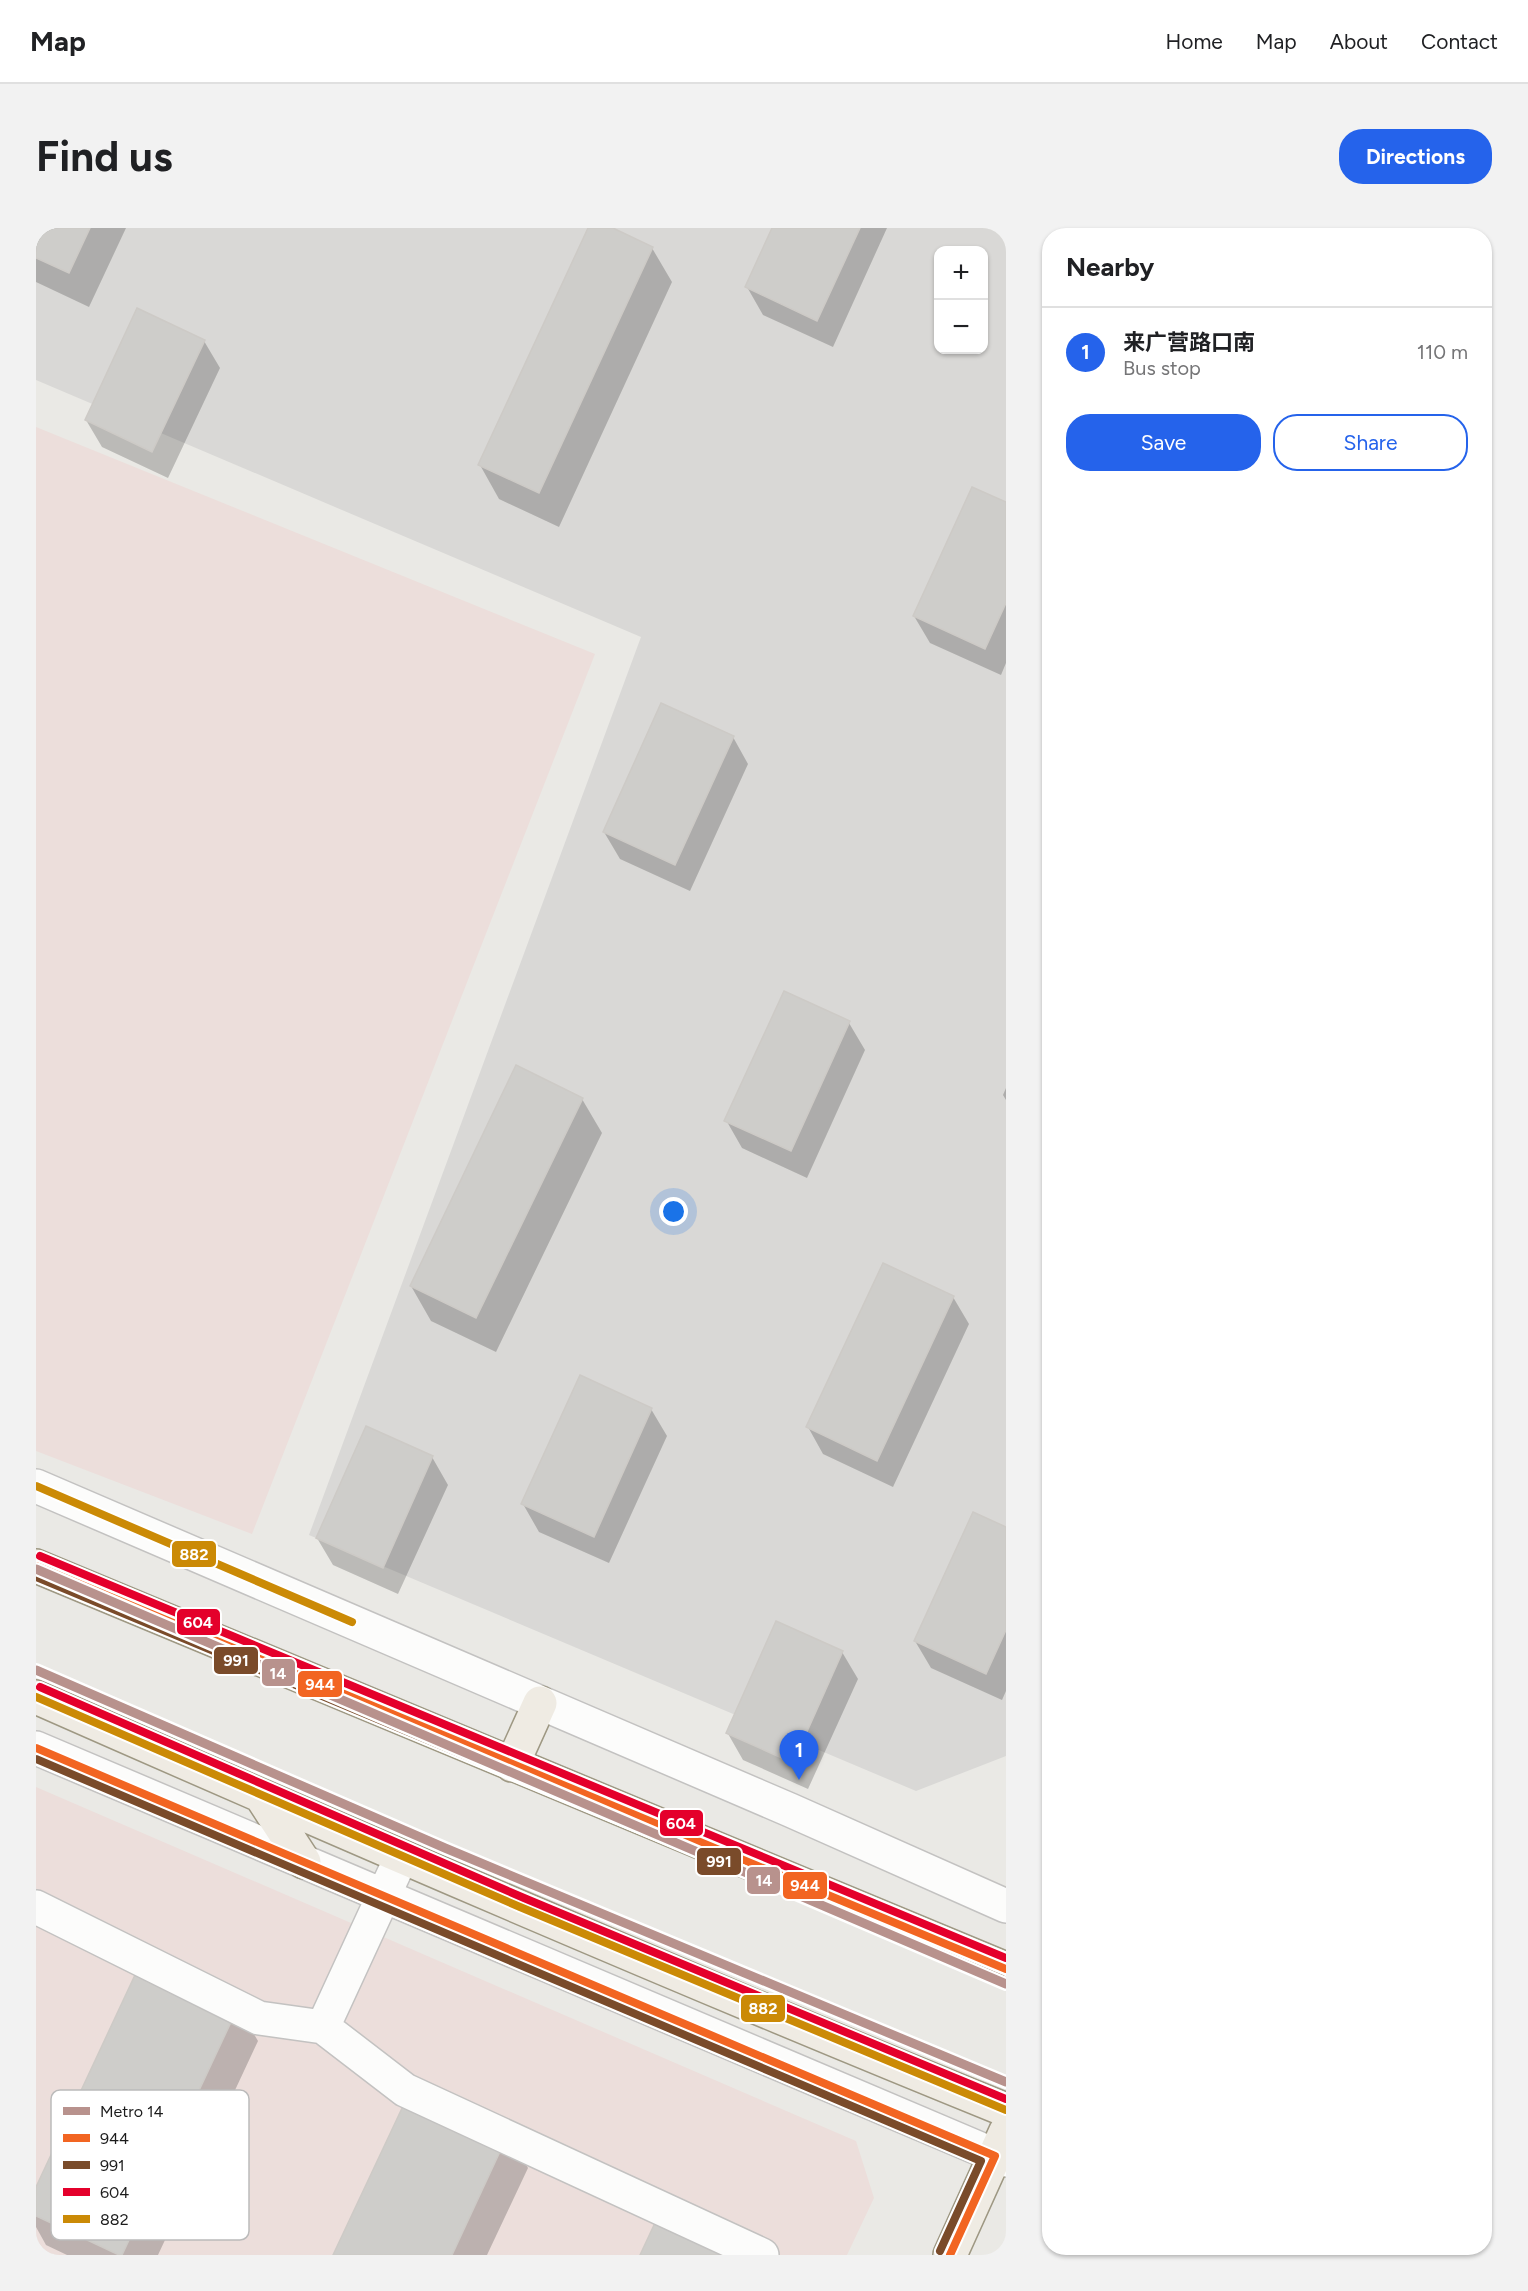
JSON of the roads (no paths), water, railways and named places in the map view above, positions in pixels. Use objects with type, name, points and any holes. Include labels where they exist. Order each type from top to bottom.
[{"type":"main road","points":[[36,1566],[1006,1969]]},
{"type":"main road","points":[[36,1697],[401,1858],[1006,2110]]},
{"type":"main road","points":[[512,1765],[540,1703]]},
{"type":"main road","points":[[261,1796],[304,1862]]},
{"type":"main road","points":[[950,2255],[1002,2149]]},
{"type":"street","points":[[36,1486],[1006,1906]]},
{"type":"street","points":[[36,1748],[384,1896],[1002,2149]]},
{"type":"street","points":[[323,2027],[401,1858]]},
{"type":"street","points":[[36,1907],[259,2018],[323,2027],[405,2090],[762,2255]]},
{"type":"metro line","name":"14","points":[[36,1569],[1006,1984]]},
{"type":"metro line","name":"14","points":[[36,1670],[445,1848],[1006,2082]]},
{"type":"place","name":"来广营路口南","points":[[799,1780]]}]
